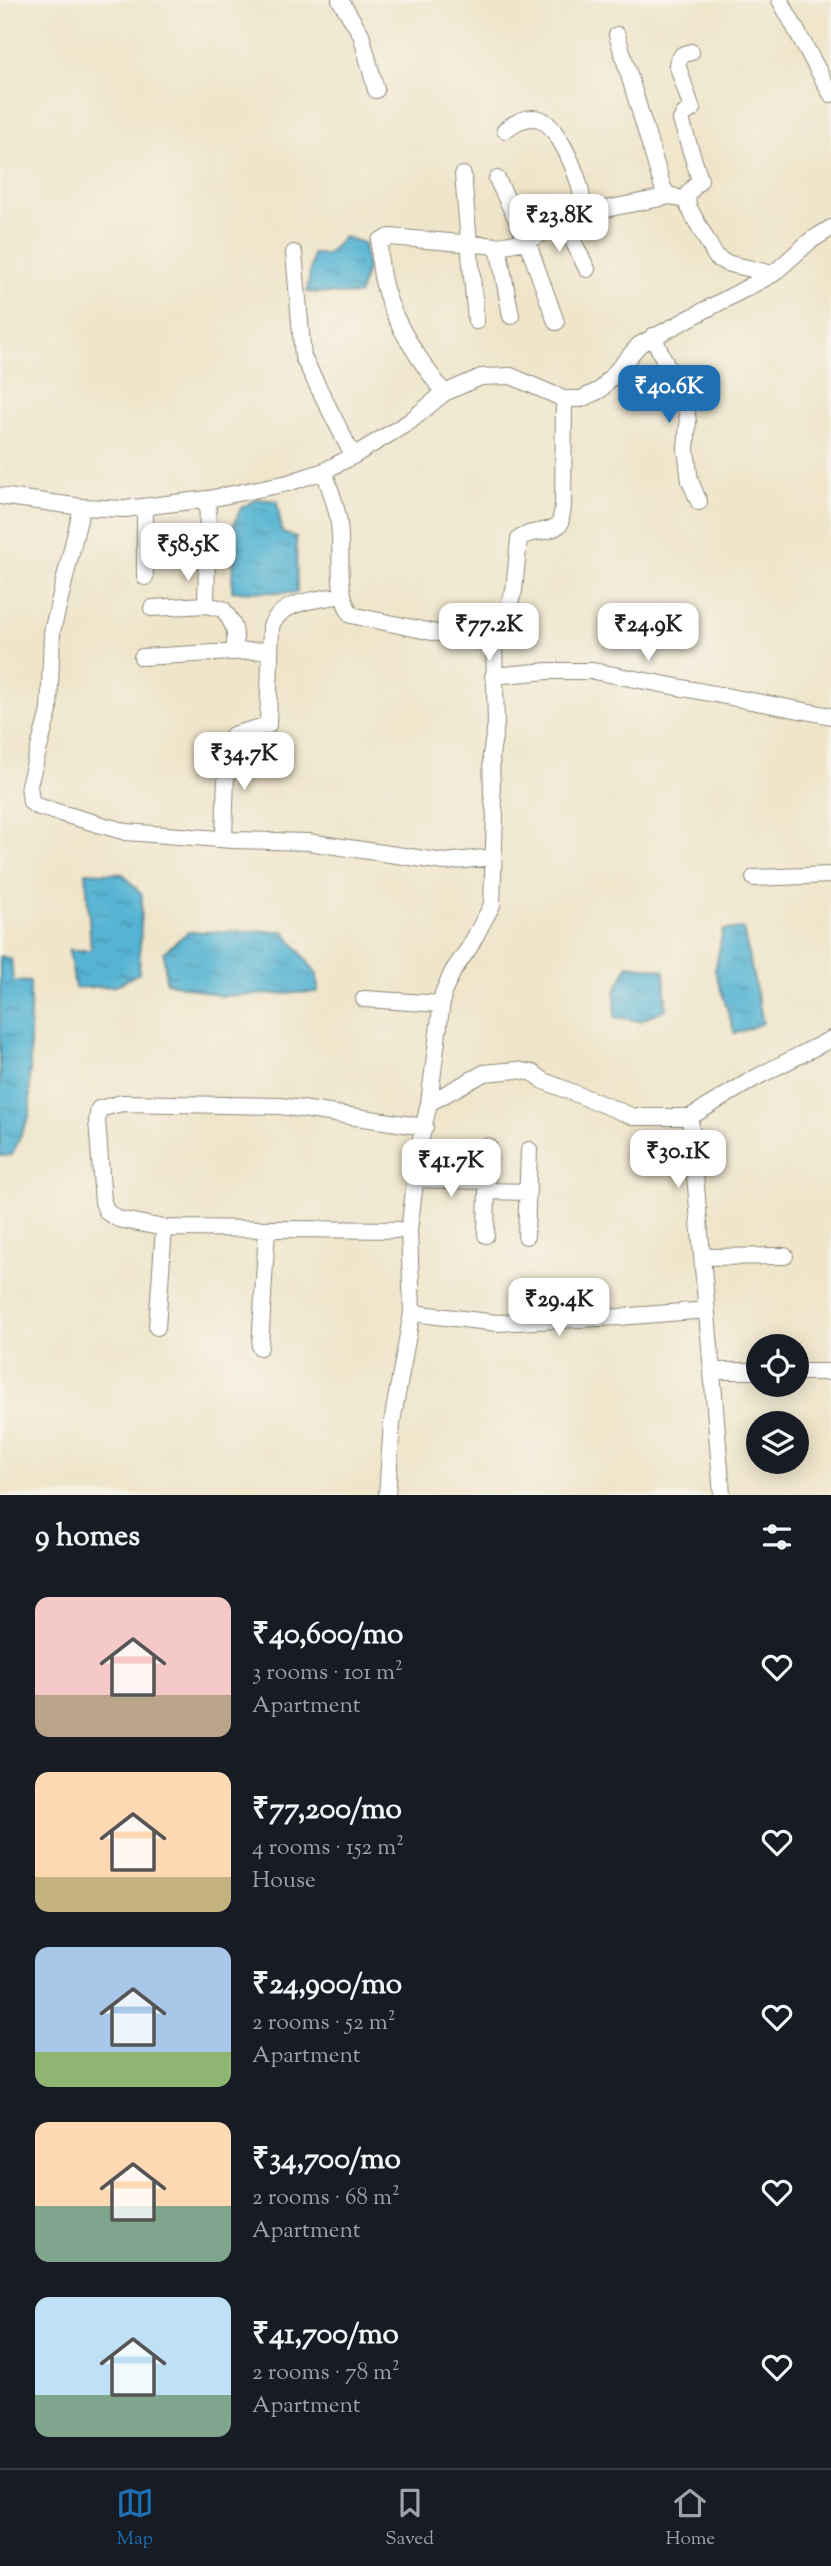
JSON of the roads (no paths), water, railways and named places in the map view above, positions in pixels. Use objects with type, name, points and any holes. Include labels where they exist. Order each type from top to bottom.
[{"type":"street","points":[[341,0],[361,34],[376,90]]},
{"type":"street","points":[[780,0],[831,94]]},
{"type":"street","points":[[617,35],[663,188],[679,198],[719,260],[773,274]]},
{"type":"street","points":[[444,393],[416,353],[390,307],[384,285],[381,239],[390,237],[499,246],[527,242],[580,214],[687,195],[700,180],[681,120],[684,114],[692,109],[677,64],[682,55],[691,52]]},
{"type":"street","points":[[505,130],[528,118],[539,119],[555,131],[568,156],[582,194],[584,204],[580,214]]},
{"type":"street","points":[[463,175],[476,321]]},
{"type":"street","points":[[497,179],[527,242],[556,323]]},
{"type":"street","points":[[564,223],[587,269]]},
{"type":"street","points":[[0,496],[82,507],[145,508],[208,499],[288,484],[324,471],[409,422],[444,393],[481,377],[499,375],[519,379],[564,399],[591,396],[600,390],[634,350],[653,336],[773,274],[810,241],[831,228]]},
{"type":"street","points":[[499,246],[511,316]]},
{"type":"street","points":[[294,253],[303,357],[353,456]]},
{"type":"street","points":[[653,336],[686,408],[686,449],[690,481],[699,502]]},
{"type":"street","points":[[387,1495],[392,1422],[412,1313],[409,1230],[443,993],[492,905],[495,814],[491,755],[496,724],[494,645],[514,591],[519,539],[523,535],[550,531],[560,524],[563,507],[564,399]]},
{"type":"street","points":[[324,471],[334,499],[339,525],[342,595],[351,615],[494,645]]},
{"type":"street","points":[[206,605],[208,499]]},
{"type":"street","points":[[82,507],[52,632],[49,711],[29,785],[31,802],[36,806],[126,832],[308,842],[444,862],[494,857]]},
{"type":"street","points":[[145,508],[145,576]]},
{"type":"street","points":[[224,838],[227,745],[233,735],[268,725],[271,626],[275,617],[292,605],[342,595]]},
{"type":"street","points":[[152,608],[206,605],[223,608],[237,633],[234,652]]},
{"type":"street","points":[[142,657],[270,650]]},
{"type":"street","points":[[493,676],[548,671],[593,671],[831,716]]},
{"type":"street","points":[[754,878],[831,874]]},
{"type":"street","points":[[364,999],[442,1004]]},
{"type":"street","points":[[429,1103],[484,1073],[517,1070],[533,1073],[544,1081],[634,1117],[690,1117],[755,1078],[831,1039]]},
{"type":"street","points":[[409,1230],[164,1228],[118,1219],[107,1212],[102,1188],[97,1119],[99,1109],[122,1103],[281,1106],[425,1127]]},
{"type":"street","points":[[690,1117],[722,1495]]},
{"type":"street","points":[[486,1235],[488,1146]]},
{"type":"street","points":[[526,1236],[529,1150]]},
{"type":"street","points":[[415,1179],[528,1192]]},
{"type":"street","points":[[157,1326],[164,1228]]},
{"type":"street","points":[[260,1347],[267,1229]]},
{"type":"street","points":[[702,1257],[785,1256]]},
{"type":"street","points":[[412,1313],[497,1323],[707,1310]]},
{"type":"street","points":[[712,1371],[746,1371]]},
{"type":"street","points":[[809,1372],[831,1372]]},
{"type":"water","points":[[344,237],[364,243],[367,268],[359,295],[307,292],[313,254],[327,254]]},
{"type":"water","points":[[257,499],[277,501],[282,533],[296,537],[297,593],[232,591],[234,524],[241,508]]},
{"type":"water","points":[[86,872],[123,874],[142,895],[139,973],[116,986],[75,988],[69,950],[91,950]]},
{"type":"water","points":[[743,929],[763,1023],[735,1034],[715,971],[723,930]]},
{"type":"water","points":[[284,931],[317,974],[318,992],[222,996],[166,982],[164,952],[188,932]]},
{"type":"water","points":[[0,956],[11,959],[13,981],[30,982],[30,1114],[12,1155],[0,1156]]},
{"type":"water","points":[[628,965],[664,970],[666,1009],[640,1021],[615,1017],[615,992]]}]
